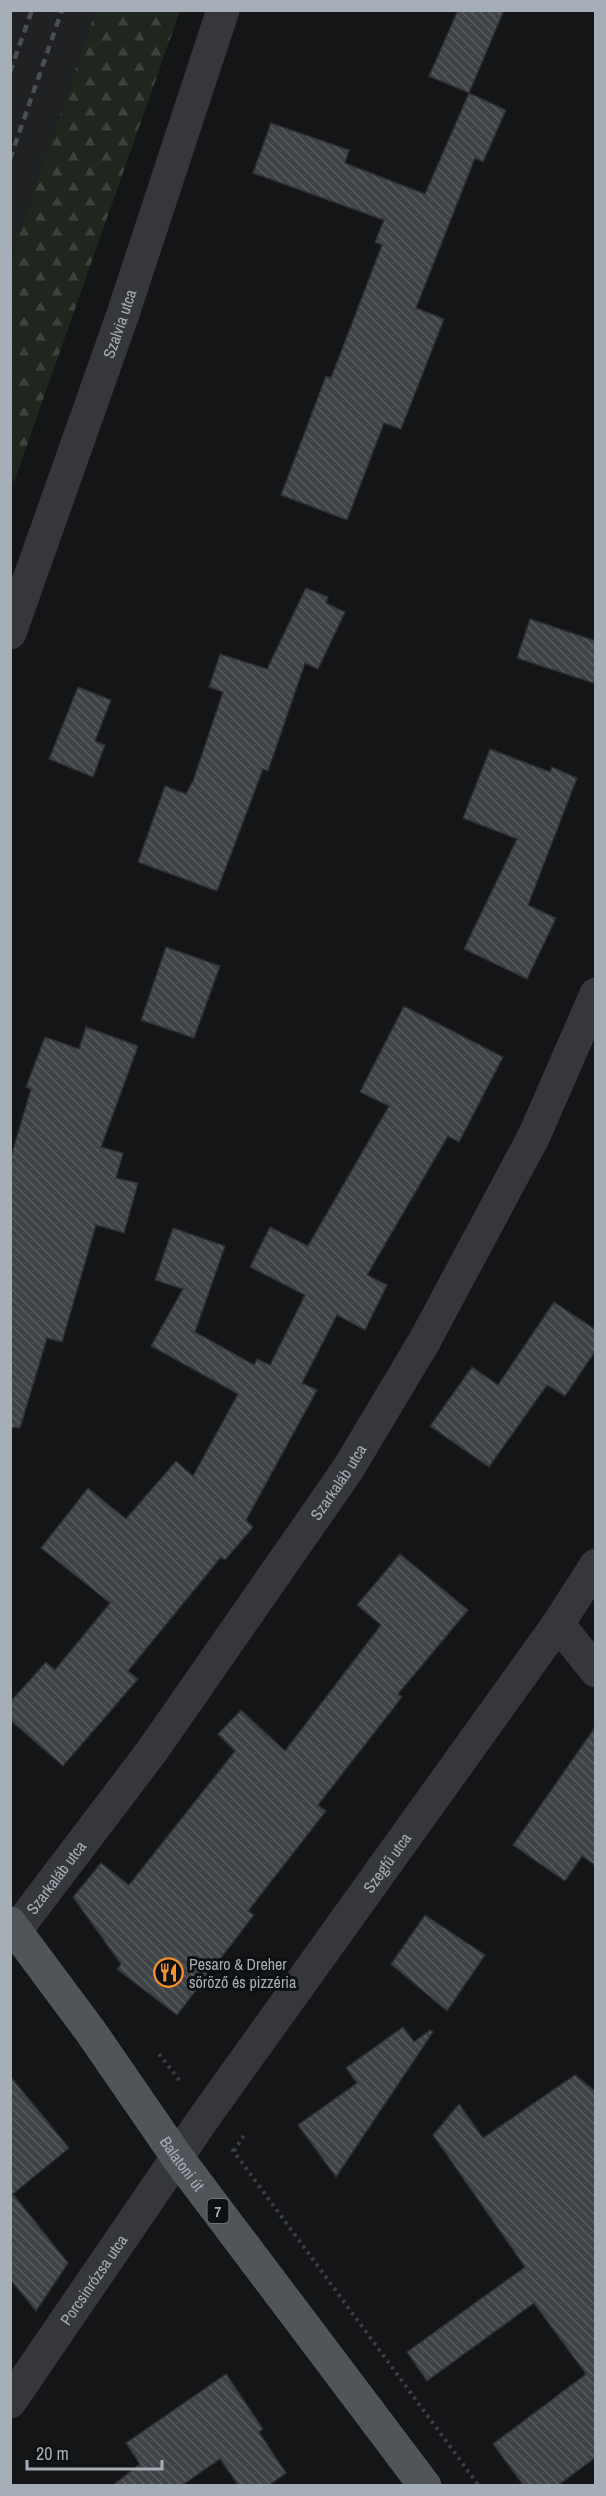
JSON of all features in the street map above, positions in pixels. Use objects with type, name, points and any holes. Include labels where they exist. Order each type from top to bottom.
[{"type":"main road","name":"Balatoni út","points":[[12,1931],[91,2032],[177,2157],[425,2486]]},
{"type":"street","name":"Szalvia utca","points":[[10,633],[122,317],[223,10]]},
{"type":"street","name":"Szarkaláb utca","points":[[12,1931],[152,1750],[348,1469],[425,1340],[534,1136],[596,994]]},
{"type":"street","name":"Szegfű utca","points":[[177,2157],[558,1624],[596,1565]]},
{"type":"street","points":[[558,1624],[596,1671]]},
{"type":"street","name":"Porcsinrózsa utca","points":[[10,2402],[177,2157]]},
{"type":"path","points":[[155,2049],[479,2486]]},
{"type":"shaded area","points":[[10,11],[96,11],[11,258]]},
{"type":"green space","points":[[96,10],[180,11],[14,482],[10,481],[11,258]]},
{"type":"building","points":[[458,10],[504,10],[469,93],[429,76]]},
{"type":"building","points":[[469,93],[506,110],[483,162],[475,158],[416,308],[444,319],[401,429],[384,423],[347,520],[281,495],[326,376],[331,378],[382,245],[375,242],[384,220],[253,173],[271,123],[349,150],[345,163],[425,194]]},
{"type":"building","points":[[306,588],[328,597],[326,603],[345,612],[318,669],[305,663],[268,771],[263,769],[217,891],[138,862],[165,786],[186,794],[193,781],[223,692],[209,687],[220,654],[267,669]]},
{"type":"building","points":[[530,619],[596,641],[596,684],[517,658]]},
{"type":"building","points":[[78,687],[111,700],[95,741],[105,745],[93,777],[49,759]]},
{"type":"building","points":[[490,749],[550,772],[552,767],[577,778],[528,905],[556,918],[527,979],[464,949],[517,839],[463,818]]},
{"type":"building","points":[[166,947],[220,966],[194,1038],[141,1020]]},
{"type":"building","points":[[404,1006],[503,1057],[459,1142],[448,1136],[367,1275],[387,1285],[365,1330],[337,1315],[302,1383],[317,1390],[246,1520],[253,1527],[225,1560],[221,1557],[128,1671],[138,1679],[63,1766],[10,1720],[10,1702],[46,1662],[55,1670],[110,1603],[41,1548],[88,1488],[126,1519],[176,1461],[193,1476],[238,1394],[151,1346],[183,1289],[155,1280],[173,1228],[225,1246],[195,1332],[254,1365],[257,1359],[270,1365],[305,1295],[250,1267],[270,1227],[308,1246],[389,1106],[360,1092]]},
{"type":"building","points":[[86,1027],[138,1046],[101,1147],[123,1153],[116,1178],[138,1183],[124,1233],[96,1225],[62,1342],[47,1338],[20,1428],[10,1427],[10,1160],[31,1089],[26,1087],[45,1037],[79,1049]]},
{"type":"building","points":[[554,1302],[596,1330],[596,1350],[565,1396],[547,1385],[489,1467],[430,1426],[472,1367],[498,1385]]},
{"type":"building","points":[[400,1554],[468,1610],[398,1694],[402,1697],[318,1805],[326,1811],[248,1911],[254,1915],[177,2015],[117,1969],[121,1964],[73,1897],[101,1863],[129,1885],[235,1751],[218,1734],[241,1710],[285,1751],[381,1625],[357,1605]]},
{"type":"building","points":[[596,1726],[596,1866],[582,1856],[565,1881],[513,1845]]},
{"type":"building","points":[[425,1915],[485,1955],[447,2011],[391,1964]]},
{"type":"building","points":[[403,2027],[414,2042],[430,2030],[433,2032],[336,2177],[298,2125],[357,2083],[346,2068]]},
{"type":"building","points":[[575,2075],[596,2092],[596,2457],[557,2486],[524,2486],[493,2444],[586,2374],[534,2303],[427,2381],[407,2352],[525,2267],[433,2135],[459,2104],[483,2138]]},
{"type":"building","points":[[10,2076],[69,2148],[13,2194],[68,2263],[36,2311],[10,2279]]},
{"type":"building","points":[[226,2374],[263,2429],[259,2432],[286,2473],[268,2486],[239,2486],[220,2459],[181,2486],[112,2486],[140,2464],[126,2443]]},
{"type":"railway","points":[[10,72],[32,10]]},
{"type":"railway","points":[[10,159],[62,10]]},
{"type":"place","name":"Pesaro & Dreher söröző és pizzéria","points":[[168,1973]]}]
